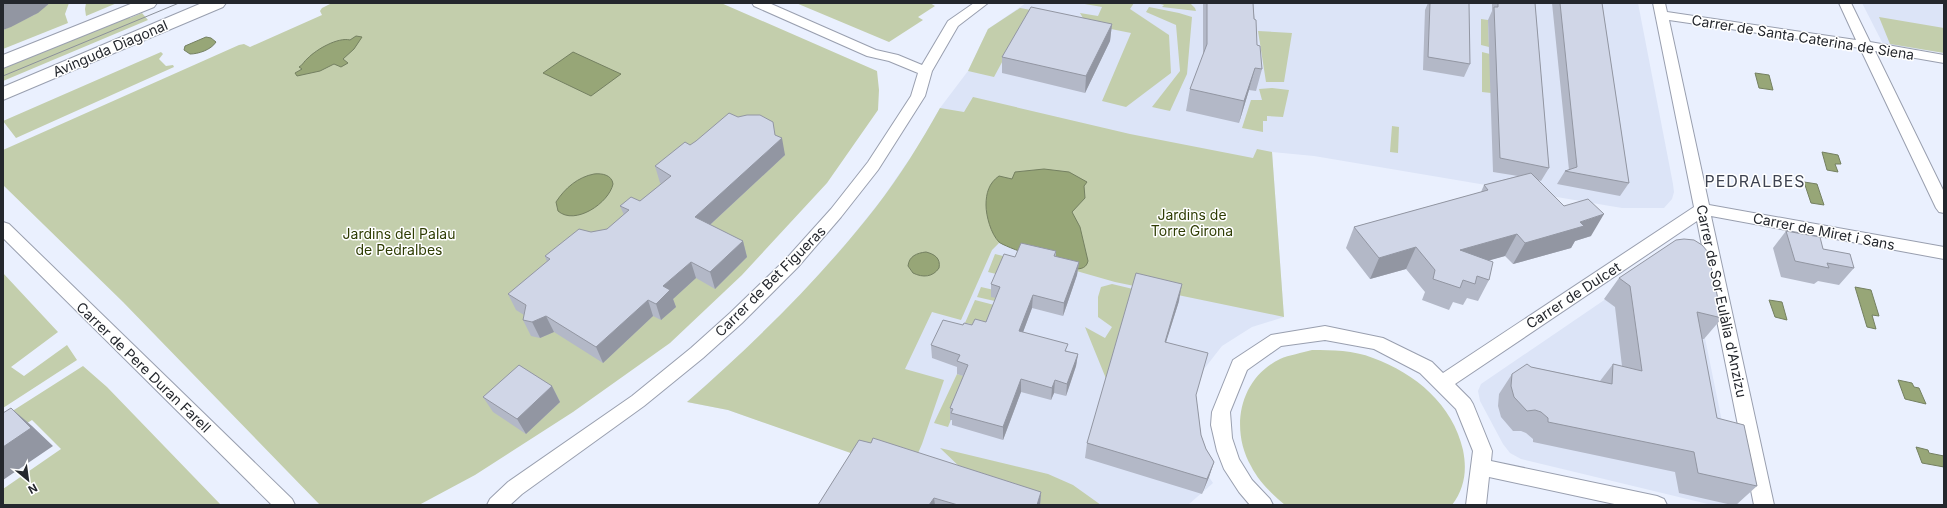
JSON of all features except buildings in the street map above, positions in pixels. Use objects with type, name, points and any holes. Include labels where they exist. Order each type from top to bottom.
[{"type":"main road","points":[[3,62],[148,3]]},
{"type":"main road","name":"Avinguda Diagonal","points":[[3,94],[217,3]]},
{"type":"street","points":[[758,3],[872,53],[893,58],[925,71]]},
{"type":"street","name":"Carrer de Bet Figueras","points":[[497,505],[515,488],[638,401],[697,353],[736,318],[792,262],[836,213],[881,154],[918,96],[925,71],[953,24],[982,3]]},
{"type":"street","points":[[1845,3],[1944,208]]},
{"type":"street","name":"Carrer de Santa Caterina de Siena","points":[[1660,9],[1944,59]]},
{"type":"street","name":"Carrer de Sor Eulàlia d'Anzizu","points":[[1660,9],[1764,505]]},
{"type":"street","name":"Carrer de Miret i Sans","points":[[1703,210],[1944,253]]},
{"type":"street","name":"Carrer de Dulcet","points":[[1444,382],[1703,210]]},
{"type":"street","name":"Carrer de Pere Duran Farell","points":[[3,228],[285,505]]},
{"type":"street","points":[[1258,504],[1241,480],[1226,451],[1220,422],[1223,395],[1234,372],[1253,353],[1277,340],[1284,338],[1306,333],[1337,333],[1379,342],[1399,351],[1418,362],[1444,382],[1459,399],[1470,416],[1480,438],[1485,468],[1482,488],[1476,505]]},
{"type":"street","points":[[1485,468],[1515,473],[1657,505]]},
{"type":"shaded area","points":[[1026,3],[1638,3],[1673,184],[1674,192],[1672,199],[1664,208],[1622,208],[1314,156],[1272,152],[1284,317],[1252,327],[1222,346],[1204,369],[1194,399],[1209,477],[1213,483],[1188,505],[831,505],[861,456],[728,410],[687,402],[754,342],[791,306],[850,239],[882,199],[917,148],[940,108],[968,71],[988,29]]},
{"type":"shaded area","points":[[1862,3],[1944,3],[1944,53],[1883,44]]},
{"type":"shaded area","points":[[356,36],[362,37],[354,49],[343,59],[348,63],[341,67],[334,64],[320,71],[297,76],[295,73],[302,69],[299,67],[307,59],[322,48],[340,40],[350,40]]},
{"type":"shaded area","points":[[206,37],[211,38],[216,42],[208,49],[190,54],[184,50],[185,46]]},
{"type":"shaded area","points":[[573,52],[621,74],[591,96],[543,73]]},
{"type":"shaded area","points":[[1755,73],[1769,75],[1773,90],[1759,88]]},
{"type":"shaded area","points":[[1822,152],[1838,155],[1841,164],[1835,164],[1838,172],[1827,170]]},
{"type":"shaded area","points":[[1044,169],[1069,172],[1087,182],[1084,186],[1085,198],[1072,212],[1080,227],[1088,261],[1084,267],[1070,269],[1011,248],[999,242],[991,230],[986,205],[987,192],[990,185],[999,176],[1012,179],[1015,172]]},
{"type":"shaded area","points":[[594,174],[606,175],[611,178],[613,184],[605,198],[598,205],[582,214],[573,216],[565,215],[558,211],[556,202],[563,192],[577,180]]},
{"type":"shaded area","points":[[1804,182],[1817,184],[1824,205],[1811,203]]},
{"type":"shaded area","points":[[1687,250],[1739,505],[1712,505],[1521,459],[1510,453],[1503,444],[1480,401],[1478,391],[1481,384],[1660,262]]},
{"type":"shaded area","points":[[926,252],[932,254],[938,259],[939,268],[931,275],[920,276],[913,273],[908,266],[912,257]]},
{"type":"shaded area","points":[[1855,287],[1871,290],[1879,316],[1872,315],[1876,329],[1867,327]]},
{"type":"shaded area","points":[[1769,300],[1782,302],[1787,320],[1775,317]]},
{"type":"shaded area","points":[[1898,380],[1912,383],[1914,387],[1919,388],[1926,404],[1905,399]]},
{"type":"shaded area","points":[[1916,447],[1928,450],[1929,453],[1944,456],[1944,467],[1922,463]]},
{"type":"green space","points":[[50,3],[69,3],[65,14],[68,23],[3,49],[3,30],[34,15]]},
{"type":"green space","points":[[86,3],[117,3],[86,16]]},
{"type":"green space","name":"Jardins del Palau de Pedralbes","points":[[332,3],[721,3],[877,71],[879,90],[878,110],[827,183],[742,275],[670,343],[573,412],[475,475],[419,505],[320,505],[123,302],[3,185],[3,150],[239,45],[244,44],[250,47],[322,15],[320,11],[322,8]]},
{"type":"green space","points":[[796,3],[930,3],[935,6],[918,17],[923,20],[889,42]]},
{"type":"green space","points":[[1079,3],[1134,3],[1130,9],[1169,35],[1171,73],[1126,107],[1102,101],[1131,33],[1081,23],[1083,18],[1080,13],[1098,16],[1102,7]]},
{"type":"green space","points":[[1190,3],[1196,11],[1162,7],[1164,5],[1160,4]]},
{"type":"green space","points":[[1149,7],[1192,17],[1187,74],[1170,111],[1152,107],[1180,71],[1176,25],[1146,12]]},
{"type":"green space","points":[[1020,8],[1065,16],[1029,12],[994,77],[968,71],[988,29]]},
{"type":"green space","points":[[142,13],[148,20],[3,81],[3,67],[127,16],[130,18]]},
{"type":"green space","points":[[1879,17],[1944,28],[1944,53],[1890,44]]},
{"type":"green space","points":[[1481,19],[1488,20],[1489,47],[1481,45]]},
{"type":"green space","points":[[1258,31],[1292,33],[1284,82],[1266,82]]},
{"type":"green space","points":[[161,52],[163,54],[159,59],[166,66],[173,65],[174,67],[16,138],[3,121]]},
{"type":"green space","points":[[1482,52],[1490,54],[1491,93],[1482,92]]},
{"type":"green space","points":[[1272,88],[1289,90],[1283,117],[1267,116],[1267,121],[1263,121],[1263,132],[1242,128],[1251,100],[1262,100],[1259,89]]},
{"type":"green space","name":"Jardins de Torre Girona","points":[[973,97],[1130,134],[1253,158],[1257,149],[1272,152],[1284,317],[1115,282],[1059,266],[999,243],[992,250],[961,320],[932,312],[905,369],[944,380],[922,444],[912,467],[862,457],[728,410],[687,402],[762,333],[810,285],[855,234],[876,207],[918,146],[940,108],[964,112]]},
{"type":"green space","points":[[1392,126],[1399,127],[1398,153],[1390,152]]},
{"type":"green space","points":[[995,254],[1007,257],[1000,275],[988,272]]},
{"type":"green space","points":[[3,273],[58,332],[11,367],[24,376],[67,345],[77,360],[3,408]]},
{"type":"green space","points":[[1112,284],[1133,289],[1107,381],[1085,327],[1105,338],[1112,327],[1098,317],[1098,297],[1101,287]]},
{"type":"green space","points":[[981,287],[994,290],[1000,300],[999,302],[977,297]]},
{"type":"green space","points":[[975,300],[998,306],[986,333],[969,329],[971,324],[965,323]]},
{"type":"green space","points":[[1312,350],[1335,350],[1350,352],[1365,355],[1389,364],[1417,382],[1441,405],[1451,419],[1458,434],[1463,450],[1465,465],[1464,479],[1460,492],[1452,505],[1285,505],[1275,497],[1254,472],[1245,452],[1241,436],[1240,421],[1242,406],[1247,392],[1255,379],[1266,368],[1280,359]]},
{"type":"green space","points":[[83,366],[107,387],[221,505],[3,505],[3,489],[61,449],[32,420],[3,438],[3,417]]},
{"type":"green space","points":[[957,374],[968,377],[948,427],[934,423]]},
{"type":"green space","points":[[940,448],[1048,474],[1073,485],[1101,505],[1029,505],[985,491]]},
{"type":"tram line","points":[[3,76],[179,3]]},
{"type":"district","name":"PEDRALBES","points":[[1755,181]]}]
